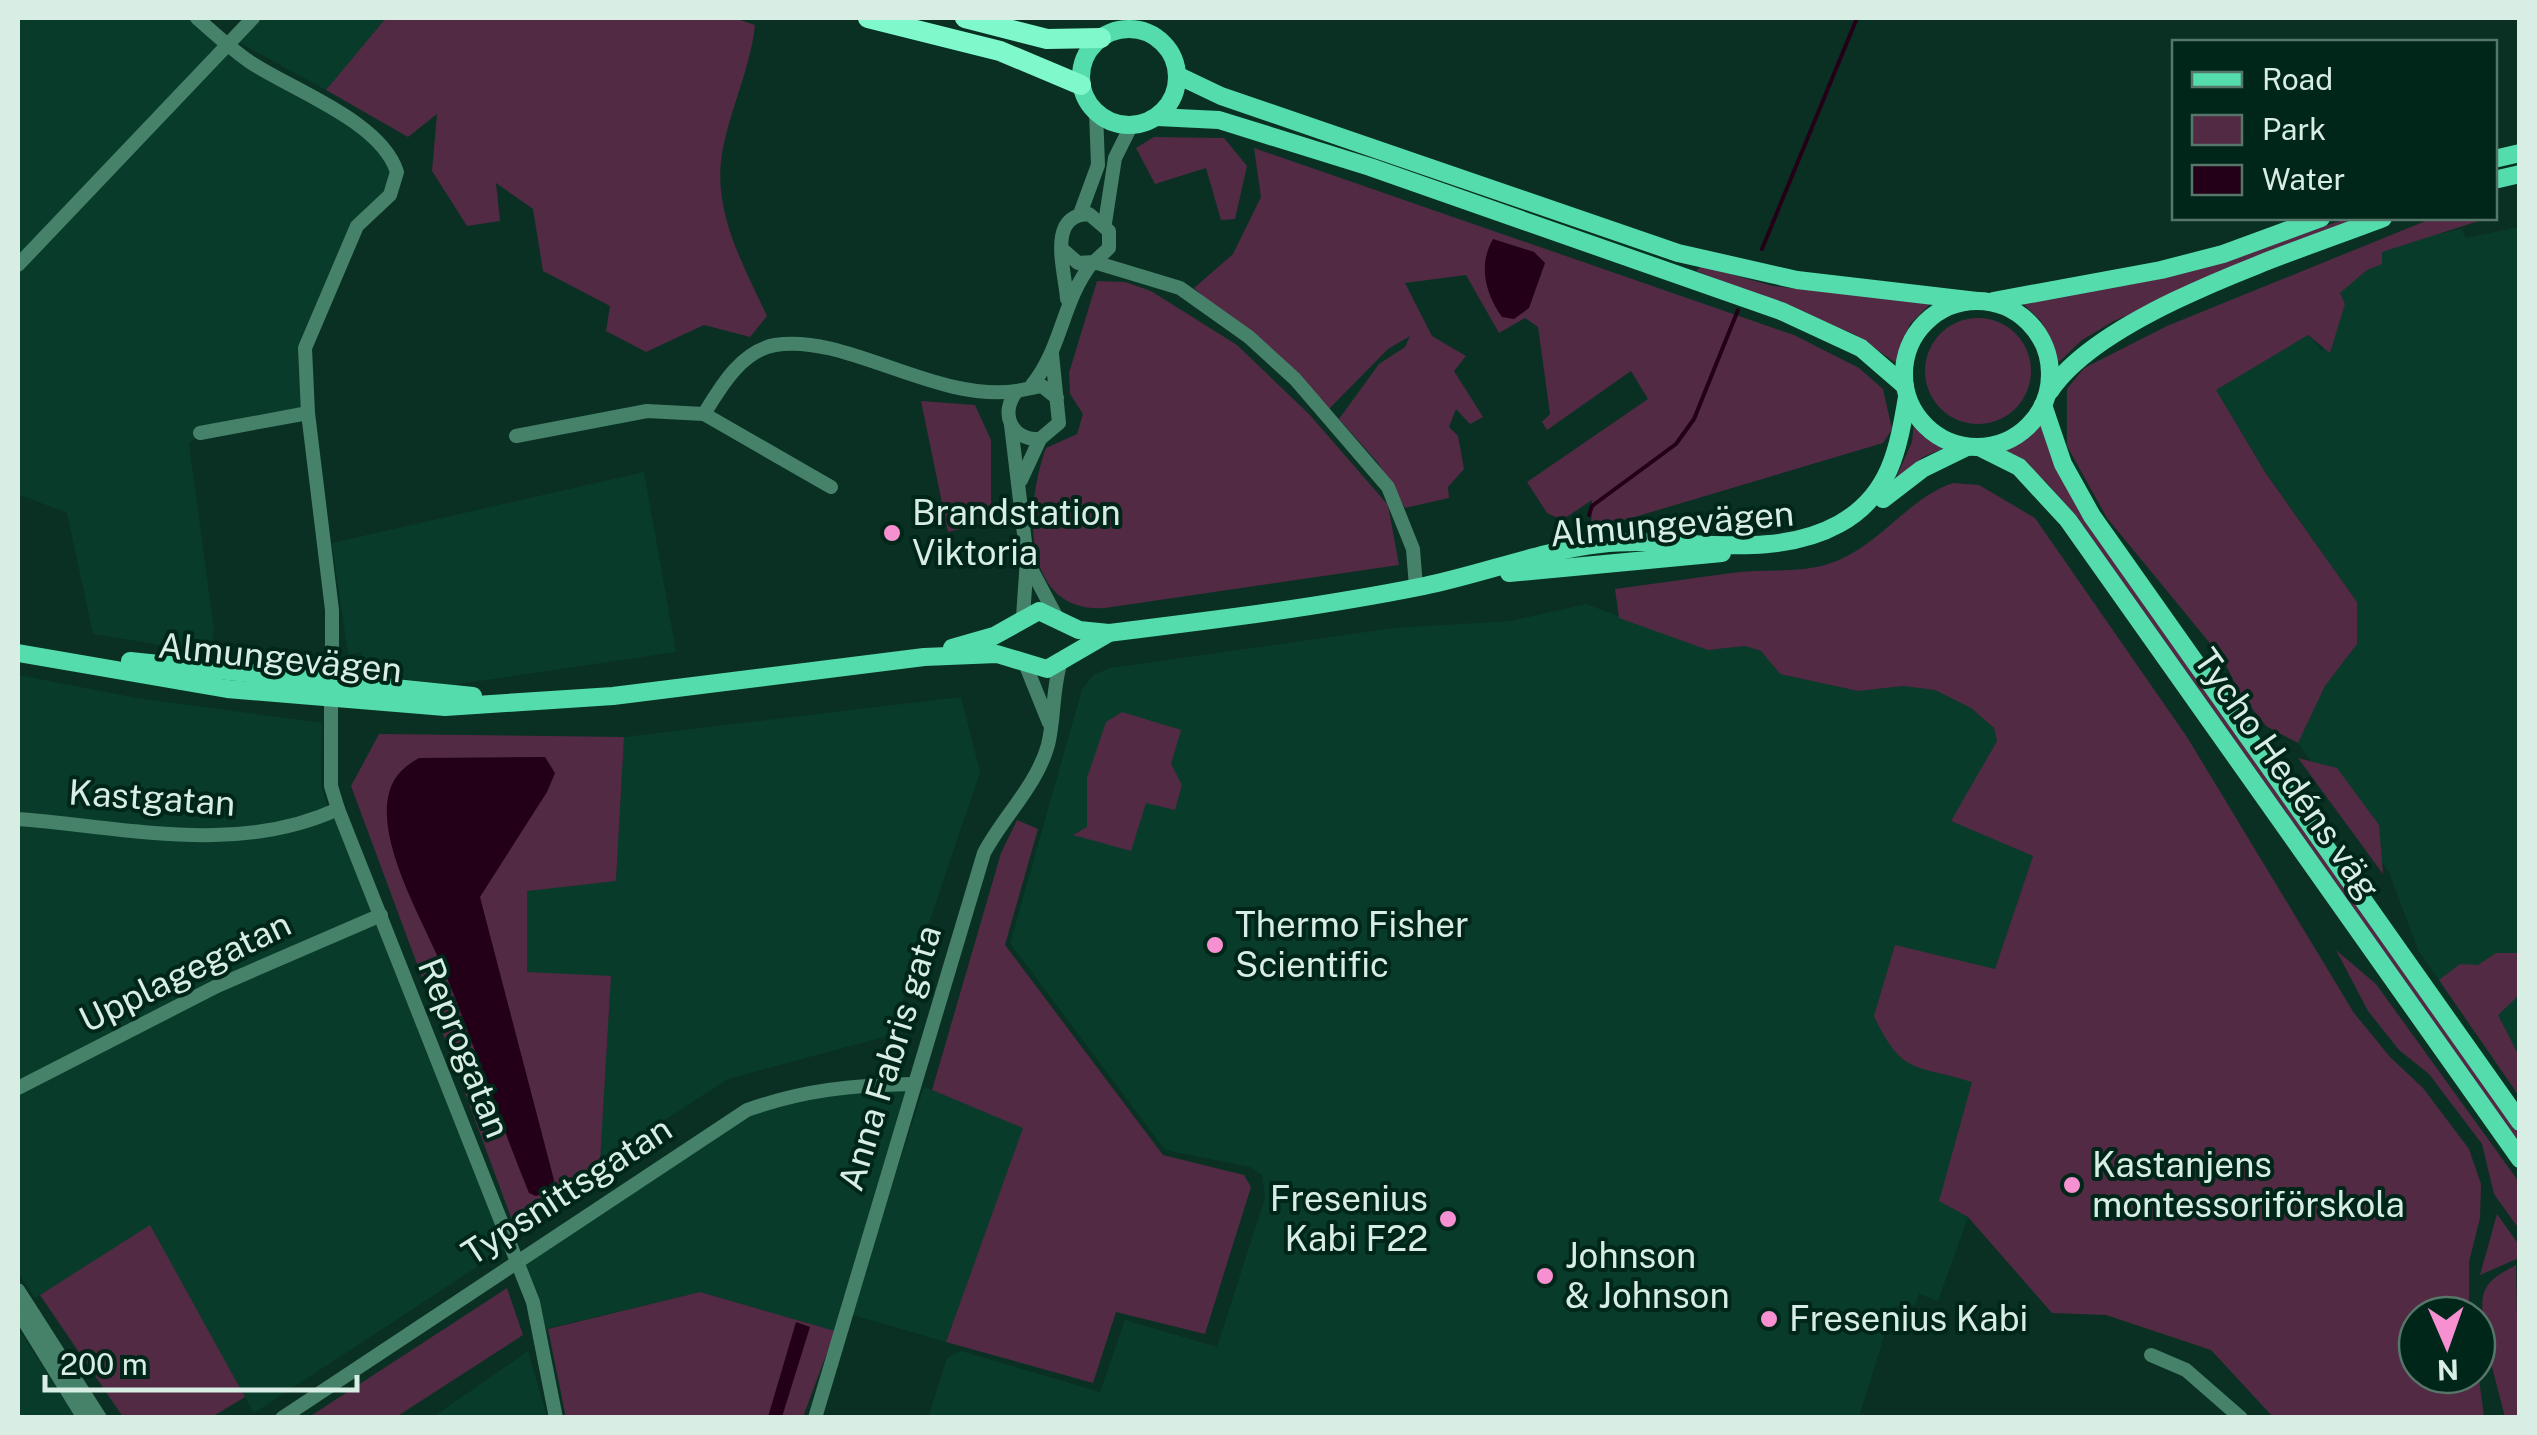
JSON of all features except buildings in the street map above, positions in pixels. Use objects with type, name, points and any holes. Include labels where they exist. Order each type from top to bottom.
[{"type":"highway","points":[[868,18],[1032,61],[1082,86]]},
{"type":"highway","points":[[965,18],[1047,39],[1101,38]]},
{"type":"main road","points":[[1157,117],[1172,99],[1177,76],[1162,42],[1131,29],[1101,38],[1084,59],[1082,86],[1096,112],[1112,122],[1131,126],[1157,117],[1219,120],[1674,271],[1823,328],[1861,348],[1906,392],[1930,430],[1974,447],[2018,435],[2086,350],[2126,324],[2378,220]]},
{"type":"main road","points":[[1177,76],[1221,96],[1678,252],[1797,280],[2007,308],[2034,329],[2049,361],[2045,400]]},
{"type":"main road","points":[[1906,392],[1910,345],[1921,327],[1956,304],[2161,270],[2223,254],[2316,220]]},
{"type":"main road","name":"Almungevägen","points":[[924,656],[994,636],[1039,612],[1079,630],[1110,633],[1416,587],[1600,544],[1654,539],[1765,544],[1817,534],[1864,507],[1888,476],[1906,392]]},
{"type":"main road","name":"Tycho Hedéns väg","points":[[2045,400],[2062,464],[2092,516],[2520,1122]]},
{"type":"main road","name":"Almungevägen","points":[[1474,575],[1795,548],[1842,532],[1922,468],[1974,447]]},
{"type":"main road","name":"Tycho Hedéns väg","points":[[1974,447],[2019,467],[2068,520],[2520,1159]]},
{"type":"main road","points":[[1059,619],[1070,637],[1062,659]]},
{"type":"main road","points":[[1019,621],[1011,642],[1022,663]]},
{"type":"main road","name":"Almungevägen","points":[[18,654],[227,689],[538,702],[924,656],[997,654],[1047,669],[1110,633]]},
{"type":"main road","name":"Almungevägen","points":[[18,642],[332,691]]},
{"type":"street","points":[[197,18],[227,46]]},
{"type":"street","points":[[18,265],[252,18]]},
{"type":"street","name":"Reprogatan","points":[[227,46],[341,113],[388,154],[397,172],[390,194],[357,226],[305,348],[308,412],[332,610],[331,786],[397,964],[518,1259],[544,1342],[556,1418]]},
{"type":"street","points":[[1067,299],[1063,228],[1080,214],[1098,165],[1096,112]]},
{"type":"street","points":[[1129,272],[1110,242],[1105,224],[1115,158],[1131,126]]},
{"type":"street","points":[[1080,214],[1105,224]]},
{"type":"street","points":[[704,414],[740,366],[773,346],[832,350],[977,394],[1017,391],[1032,385],[1052,354],[1067,299],[1093,263],[1106,254],[1110,242]]},
{"type":"street","points":[[1062,249],[1078,263],[1093,263],[1180,288],[1249,337],[1308,394],[1374,468],[1398,506],[1413,549],[1416,587]]},
{"type":"street","points":[[1019,486],[1040,438],[1060,423],[1052,354]]},
{"type":"street","points":[[1032,385],[1057,398]]},
{"type":"street","points":[[1017,391],[1009,403],[1009,421],[1027,560],[1019,621]]},
{"type":"street","points":[[977,394],[1023,437],[1040,438]]},
{"type":"street","points":[[516,436],[647,410],[704,414],[831,487]]},
{"type":"street","points":[[200,433],[308,412]]},
{"type":"street","points":[[1027,560],[1059,619]]},
{"type":"street","name":"Anna Fabris gata","points":[[815,1418],[984,853],[1004,816],[1032,779],[1055,716],[1054,678],[1062,659]]},
{"type":"street","points":[[1022,663],[1044,703],[1050,728]]},
{"type":"street","name":"Kastgatan","points":[[18,819],[192,836],[269,833],[338,809]]},
{"type":"street","name":"Upplagegatan","points":[[18,1088],[217,986],[381,915]]},
{"type":"street","name":"Typsnittsgatan","points":[[282,1418],[748,1110],[789,1095],[837,1086],[912,1084]]},
{"type":"street","points":[[18,1290],[100,1418]]},
{"type":"street","points":[[18,1310],[84,1418]]},
{"type":"street","points":[[2151,1355],[2186,1370],[2240,1418]]},
{"type":"shaded area","points":[[18,18],[197,18],[227,46],[230,57],[341,113],[397,172],[374,206],[305,348],[308,413],[201,433],[189,444],[214,630],[210,653],[93,634],[67,513],[18,494]]},
{"type":"shaded area","points":[[253,18],[386,18],[326,90],[233,39]]},
{"type":"shaded area","points":[[2519,227],[2519,1096],[2418,950],[2389,872],[2298,743],[2325,686],[2357,644],[2357,602],[2265,471],[2215,390],[2308,335],[2322,351],[2339,293],[2367,270],[2382,246],[2461,229],[2466,238]]},
{"type":"shaded area","points":[[644,472],[676,652],[453,685],[365,674],[361,653],[348,654],[332,543]]},
{"type":"shaded area","points":[[1586,604],[1708,650],[1745,646],[1761,651],[1780,674],[1858,691],[1903,686],[1935,690],[1971,708],[1994,728],[1997,741],[1952,821],[2033,856],[1995,969],[1946,1205],[1968,1217],[1938,1301],[1919,1294],[1915,1305],[1893,1307],[1859,1417],[928,1418],[947,1358],[961,1351],[1100,1392],[1125,1320],[1217,1347],[1265,1198],[1262,1175],[1250,1167],[1165,1150],[1010,943],[1082,690],[1093,675],[1110,668],[1394,628],[1511,621]]},
{"type":"shaded area","points":[[18,675],[137,698],[322,723],[321,785],[328,808],[338,809],[512,1244],[254,1413],[150,1226],[35,1298],[18,1273],[18,820],[137,829],[127,823],[18,814]]},
{"type":"shaded area","points":[[961,697],[980,772],[891,1035],[728,1079],[600,1162],[611,977],[527,972],[527,890],[616,881],[624,737]]},
{"type":"shaded area","points":[[912,1084],[835,1331],[700,1292],[541,1330],[518,1259],[681,1151],[789,1095]]},
{"type":"shaded area","points":[[924,1087],[1024,1127],[946,1342],[850,1314]]},
{"type":"shaded area","points":[[18,1328],[75,1417],[18,1417]]},
{"type":"shaded area","points":[[528,1351],[547,1417],[433,1417]]},
{"type":"green space","points":[[386,18],[734,18],[755,25],[724,144],[720,182],[734,242],[767,316],[750,337],[704,325],[646,352],[606,331],[610,306],[543,271],[533,209],[496,183],[500,221],[467,226],[432,171],[437,114],[408,137],[326,90]]},
{"type":"green space","points":[[1154,137],[1224,138],[1247,166],[1235,219],[1221,220],[1206,168],[1155,184],[1136,148]]},
{"type":"green space","points":[[1254,148],[1794,335],[1859,368],[1883,389],[1892,429],[1883,443],[1591,530],[1592,500],[1562,520],[1547,513],[1527,482],[1648,399],[1631,371],[1547,430],[1542,422],[1550,414],[1538,327],[1525,318],[1499,333],[1466,275],[1405,283],[1432,336],[1466,356],[1454,371],[1483,417],[1470,424],[1456,409],[1449,427],[1458,436],[1464,469],[1448,487],[1449,498],[1405,508],[1378,463],[1339,419],[1379,364],[1405,347],[1410,336],[1388,349],[1327,411],[1194,288],[1233,254],[1261,197]]},
{"type":"green space","points":[[2342,220],[2353,220],[2114,321],[2082,340],[2059,362],[2041,321],[2020,301],[2187,270]]},
{"type":"green space","points":[[2428,220],[2482,220],[2382,252],[2382,264],[2367,270],[2340,293],[2345,304],[2330,353],[2308,335],[2216,390],[2265,472],[2357,602],[2357,644],[2325,686],[2298,743],[2266,726],[2239,692],[2223,659],[2107,518],[2067,446],[2067,389],[2084,368],[2167,326]]},
{"type":"green space","points":[[1701,266],[1773,286],[1930,304],[1910,324],[1896,363],[1854,334],[1696,271]]},
{"type":"green space","points":[[1097,281],[1125,282],[1151,291],[1237,345],[1309,414],[1388,505],[1399,565],[1105,608],[1077,605],[1057,593],[1043,575],[1036,551],[1034,497],[1046,448],[1077,434],[1083,414],[1070,394],[1069,373]]},
{"type":"green space","points":[[1978,318],[1998,322],[2015,334],[2027,351],[2031,371],[2027,391],[2015,408],[1998,420],[1978,424],[1958,420],[1941,408],[1929,391],[1925,371],[1929,351],[1941,334],[1958,322]]},
{"type":"green space","points":[[921,401],[975,405],[991,440],[991,521],[948,532]]},
{"type":"green space","points":[[2042,420],[2049,449],[2519,1134],[2519,1143],[2083,526],[2045,481],[2003,448],[2027,435]]},
{"type":"green space","points":[[1914,423],[1929,439],[1947,447],[1923,457],[1894,482],[1912,442]]},
{"type":"green space","points":[[1953,483],[1979,485],[2035,518],[2187,737],[2354,1013],[2390,1057],[2423,1088],[2469,1149],[2481,1184],[2480,1218],[2469,1262],[2469,1295],[2397,1295],[2397,1395],[2481,1395],[2484,1417],[2273,1417],[2211,1350],[2106,1315],[2052,1313],[1968,1217],[1939,1201],[1972,1082],[1902,1059],[1874,1016],[1895,945],[1995,969],[2033,856],[1951,821],[1997,741],[1994,728],[1971,708],[1935,690],[1903,686],[1858,691],[1780,674],[1761,651],[1745,646],[1708,650],[1619,618],[1615,589],[1826,565],[1855,552],[1937,490]]},
{"type":"green space","points":[[1122,712],[1181,730],[1171,764],[1182,785],[1175,810],[1146,803],[1131,851],[1073,835],[1087,827],[1087,778],[1106,722]]},
{"type":"green space","points":[[379,734],[624,737],[616,881],[527,891],[527,972],[611,976],[600,1162],[512,1220],[351,786]]},
{"type":"green space","points":[[2298,758],[2337,768],[2379,825],[2383,874]]},
{"type":"green space","points":[[1017,820],[1038,829],[1005,945],[1163,1155],[1244,1175],[1251,1187],[1205,1334],[1116,1312],[1093,1383],[946,1342],[1023,1128],[932,1090],[1001,853]]},
{"type":"green space","points":[[2336,950],[2376,984],[2519,1182],[2519,1229],[2494,1194],[2482,1144],[2429,1074],[2399,1050],[2368,1011]]},
{"type":"green space","points":[[2496,953],[2519,953],[2519,995],[2498,1015],[2519,1056],[2519,1096],[2439,980],[2460,964],[2478,965]]},
{"type":"green space","points":[[2497,1214],[2519,1245],[2519,1258],[2480,1275]]},
{"type":"green space","points":[[150,1225],[245,1397],[212,1417],[123,1417],[40,1295]]},
{"type":"green space","points":[[2516,1265],[2519,1417],[2505,1417],[2497,1386],[2497,1295],[2484,1295],[2498,1275]]},
{"type":"green space","points":[[507,1288],[523,1335],[396,1417],[309,1417]]},
{"type":"green space","points":[[700,1292],[835,1331],[803,1417],[566,1418],[548,1329]]},
{"type":"water","points":[[1493,239],[1534,252],[1545,263],[1529,308],[1514,319],[1502,317],[1488,289],[1486,259]]},
{"type":"water","points":[[545,757],[555,773],[547,792],[480,897],[554,1180],[550,1191],[536,1196],[529,1193],[450,985],[400,872],[392,849],[387,805],[396,777],[419,758]]},
{"type":"water","points":[[796,1322],[810,1327],[782,1417],[768,1417]]},
{"type":"waterway","points":[[1762,249],[1857,18]]},
{"type":"waterway","points":[[1589,515],[1592,506],[1676,444],[1694,419],[1738,310]]},
{"type":"place","name":"Brandstation Viktoria","points":[[892,533]]},
{"type":"place","name":"Thermo Fisher Scientific","points":[[1215,945]]},
{"type":"place","name":"Kastanjens montessoriförskola","points":[[2072,1185]]},
{"type":"place","name":"Fresenius Kabi F22","points":[[1448,1219]]},
{"type":"place","name":"Johnson & Johnson","points":[[1545,1276]]},
{"type":"place","name":"Fresenius Kabi","points":[[1769,1319]]}]
